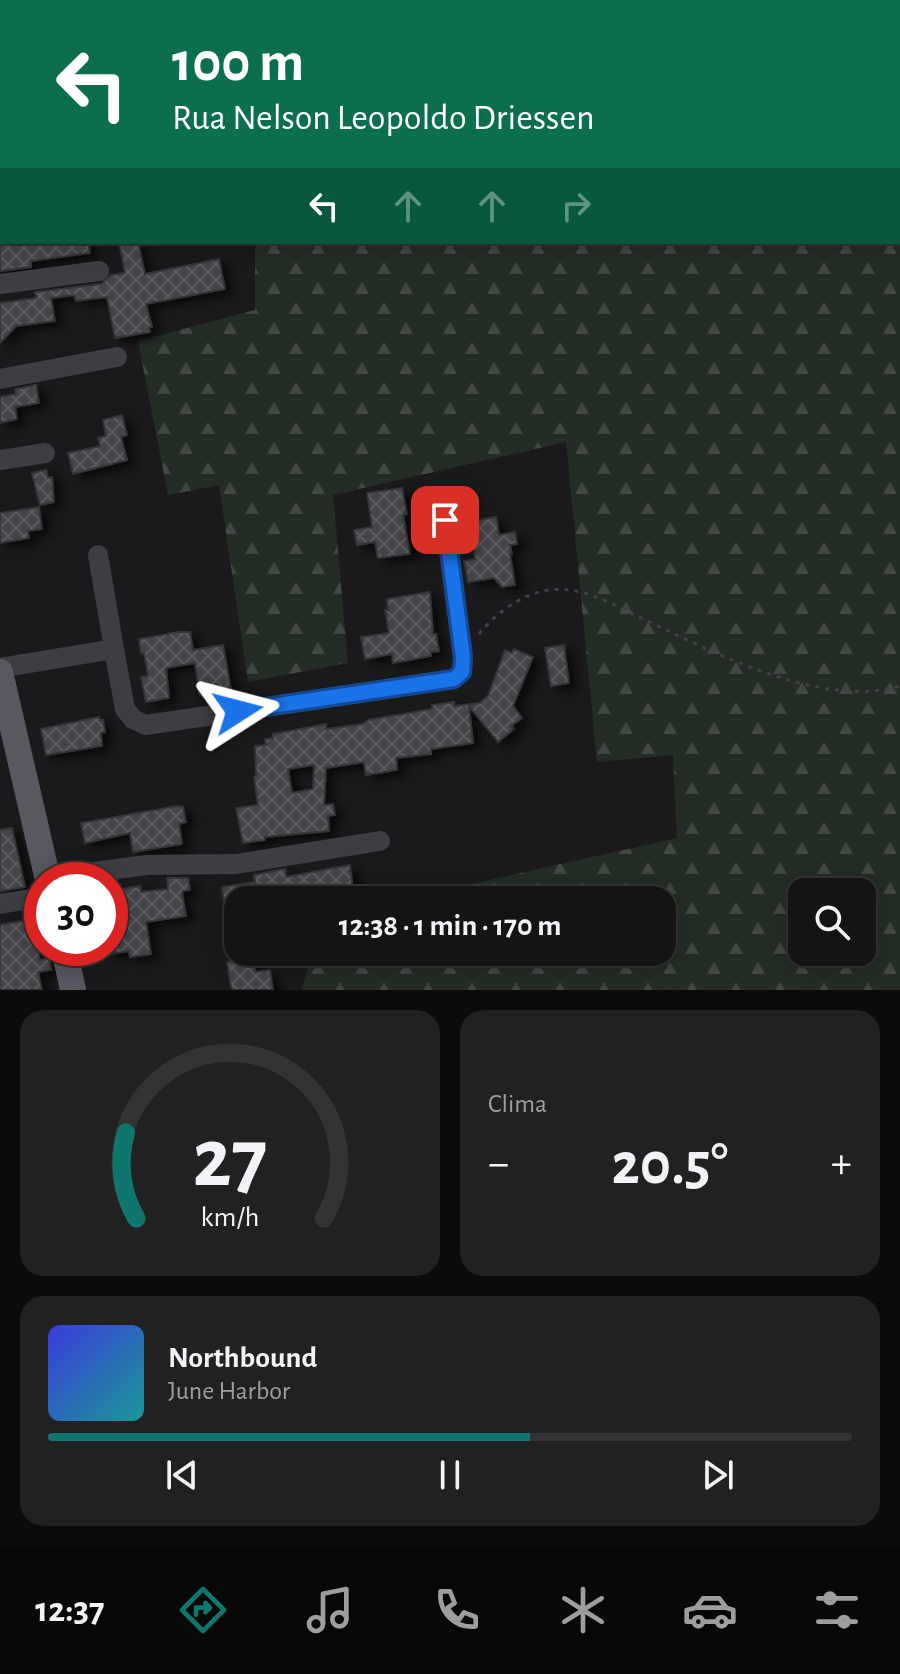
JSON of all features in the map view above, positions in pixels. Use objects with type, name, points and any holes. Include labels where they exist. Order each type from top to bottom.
[{"type":"main road","points":[[1,682],[41,862]]},
{"type":"main road","points":[[68,966],[73,990]]},
{"type":"street","points":[[0,284],[99,271]]},
{"type":"street","points":[[0,379],[117,357]]},
{"type":"street","points":[[0,460],[45,453]]},
{"type":"street","points":[[98,555],[125,709],[133,719],[146,725],[454,679],[462,672],[463,657],[445,520]]},
{"type":"street","points":[[1,682],[114,649]]},
{"type":"street","points":[[128,869],[147,865],[236,864],[380,841]]},
{"type":"street","points":[[0,904],[24,894]]},
{"type":"path","points":[[463,657],[480,632],[506,606],[549,590],[594,594],[713,650],[798,682],[842,691],[887,690],[900,686]]},
{"type":"green space","points":[[255,244],[900,244],[900,990],[301,990],[309,966],[676,966],[676,886],[463,886],[677,838],[673,755],[597,762],[566,442],[333,495],[348,663],[248,682],[219,485],[168,495],[138,341],[255,310]]},
{"type":"building","points":[[0,244],[88,244],[90,253],[31,261],[31,267],[0,271]]},
{"type":"building","points":[[119,244],[138,244],[145,274],[219,259],[225,289],[146,304],[152,327],[149,327],[150,332],[115,338],[107,297],[76,301],[74,295],[51,298],[55,321],[16,326],[0,343],[0,303],[37,298],[35,292],[101,284],[111,275],[125,273]]},
{"type":"building","points":[[36,385],[39,403],[15,407],[17,419],[0,423],[0,397],[16,394],[15,389]]},
{"type":"building","points":[[122,415],[127,435],[121,437],[127,460],[73,474],[68,453],[100,446],[98,438],[106,436],[103,420]]},
{"type":"building","points":[[46,470],[48,478],[52,477],[54,502],[40,505],[32,473]]},
{"type":"building","points":[[402,488],[410,554],[378,558],[375,542],[357,545],[354,530],[372,527],[367,493]]},
{"type":"building","points":[[39,507],[42,529],[28,531],[29,538],[0,543],[0,513]]},
{"type":"building","points":[[496,517],[499,535],[515,532],[517,544],[510,545],[510,554],[515,585],[502,587],[494,578],[468,582],[464,561],[475,559],[472,521]]},
{"type":"building","points":[[430,592],[433,634],[436,634],[439,651],[430,652],[431,656],[393,663],[392,654],[365,659],[361,637],[389,633],[385,610],[388,610],[387,599]]},
{"type":"building","points":[[190,632],[193,650],[223,645],[231,690],[200,695],[195,663],[166,668],[169,698],[146,702],[141,677],[148,676],[139,639]]},
{"type":"building","points":[[564,645],[569,683],[551,686],[545,648]]},
{"type":"building","points":[[514,649],[533,657],[513,706],[522,718],[498,742],[469,706],[473,743],[431,749],[431,754],[396,758],[397,770],[366,775],[364,762],[326,768],[324,805],[333,804],[335,815],[328,816],[329,831],[265,837],[265,840],[243,843],[236,808],[258,805],[254,777],[255,746],[266,745],[265,739],[273,738],[273,734],[326,724],[326,729],[363,724],[368,720],[432,709],[432,705],[480,703],[488,696],[505,650],[512,653]],"holes":[[[314,765],[313,789],[292,793],[288,769]]]},
{"type":"building","points":[[99,717],[103,720],[105,732],[101,733],[102,746],[46,755],[41,729]]},
{"type":"building","points":[[183,807],[186,822],[179,824],[182,844],[133,852],[130,833],[85,843],[81,823]]},
{"type":"building","points":[[12,828],[24,887],[0,891],[0,830]]},
{"type":"building","points":[[350,865],[353,886],[229,886],[255,882],[254,875],[285,869],[286,877]]},
{"type":"building","points":[[167,878],[188,878],[190,890],[182,894],[186,916],[146,922],[151,954],[130,957],[128,888],[140,886],[141,892],[168,889]]},
{"type":"building","points":[[24,922],[24,966],[50,966],[51,970],[38,972],[42,990],[0,990],[0,925]]},
{"type":"building","points":[[228,966],[254,966],[255,972],[270,970],[273,990],[231,988]]},
{"type":"route","points":[[238,711],[454,679],[462,672],[463,657],[445,520]]}]
